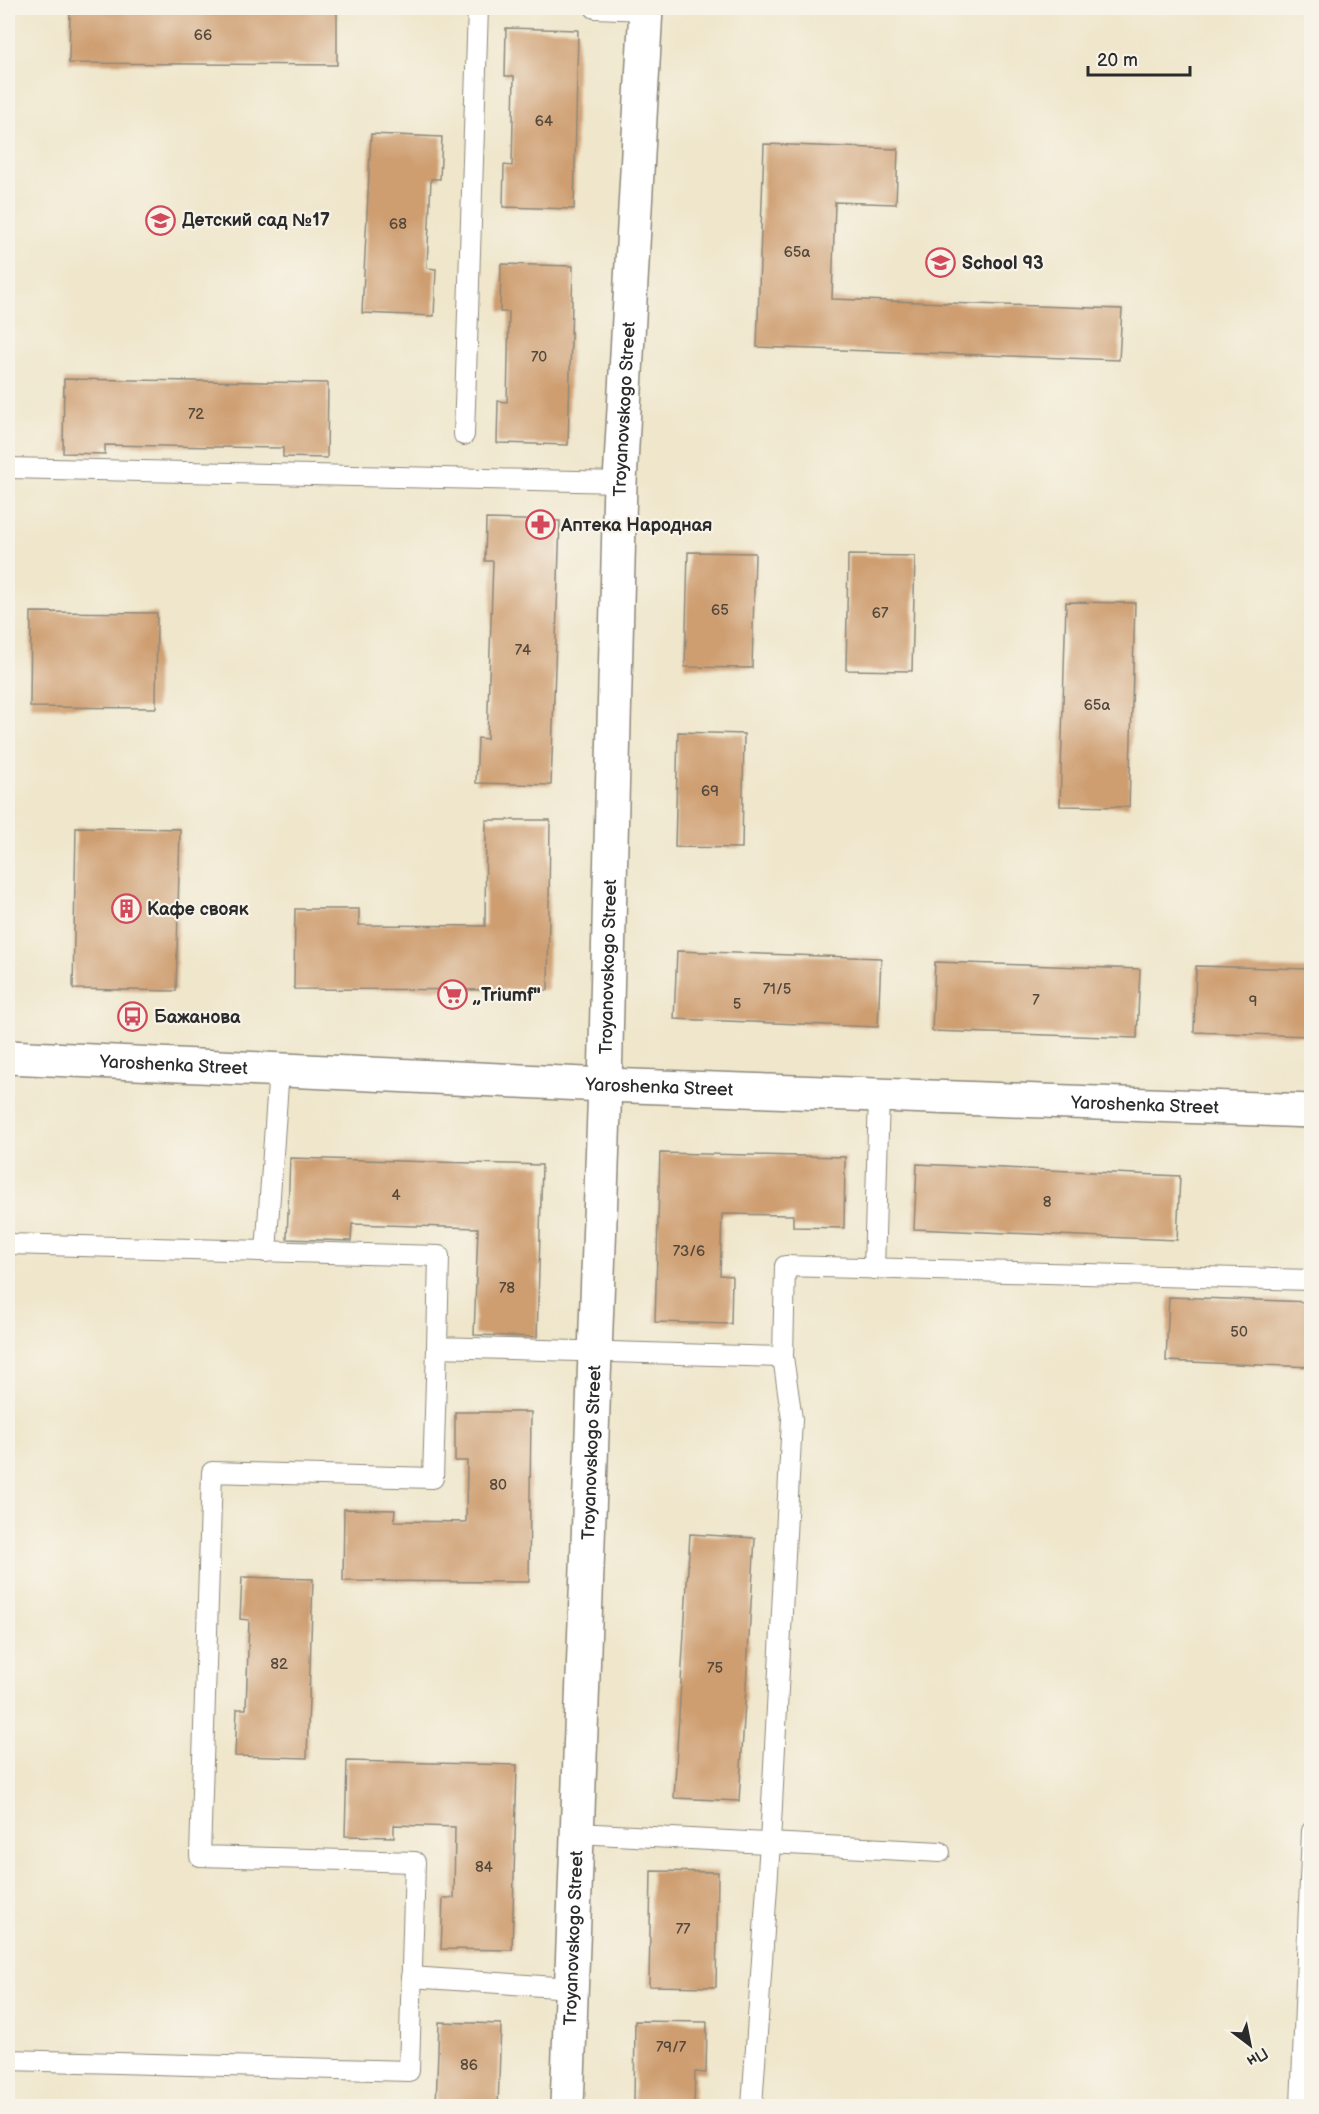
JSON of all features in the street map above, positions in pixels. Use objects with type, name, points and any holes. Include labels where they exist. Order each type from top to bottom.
[{"type":"street","name":"Troyanovskogo Street","points":[[567,2106],[605,1084],[620,482],[646,9]]},
{"type":"street","name":"Yaroshenka Street","points":[[8,1057],[605,1084],[1311,1111]]},
{"type":"lane","points":[[464,435],[478,8]]},
{"type":"lane","points":[[595,8],[646,9]]},
{"type":"lane","points":[[8,468],[620,482]]},
{"type":"lane","points":[[266,1252],[279,1069]]},
{"type":"lane","points":[[874,1269],[879,1095]]},
{"type":"lane","points":[[8,1244],[439,1256],[433,1478],[212,1472],[200,1856],[415,1862],[409,2071],[8,2060]]},
{"type":"lane","points":[[752,2106],[770,1843],[792,1419],[783,1357],[785,1266],[1311,1280]]},
{"type":"lane","points":[[437,1347],[783,1357]]},
{"type":"lane","points":[[1301,2106],[1308,2022],[1311,1832]]},
{"type":"lane","points":[[576,1833],[940,1852]]},
{"type":"lane","points":[[411,1977],[571,1988]]},
{"type":"building","points":[[8,8],[11,8],[11,56],[8,56]]},
{"type":"building","points":[[70,8],[337,8],[337,65],[69,63]]},
{"type":"building","points":[[506,28],[578,30],[574,209],[503,207],[504,165],[512,166],[514,76],[505,76]]},
{"type":"building","points":[[371,134],[442,137],[440,179],[431,179],[427,268],[436,269],[434,316],[362,313]]},
{"type":"building","points":[[764,144],[898,149],[896,204],[835,202],[832,299],[1122,309],[1119,360],[757,347]]},
{"type":"building","points":[[501,264],[573,266],[568,445],[497,443],[498,401],[507,402],[509,312],[500,312]]},
{"type":"building","points":[[64,379],[328,383],[327,458],[283,457],[283,448],[105,445],[105,454],[63,453]]},
{"type":"building","points":[[486,519],[560,521],[551,785],[476,783],[478,738],[487,739],[493,561],[485,561]]},
{"type":"building","points":[[688,552],[755,553],[752,668],[685,667]]},
{"type":"building","points":[[848,555],[915,556],[912,671],[846,670]]},
{"type":"building","points":[[1066,602],[1135,603],[1129,807],[1060,806]]},
{"type":"building","points":[[31,612],[157,613],[156,708],[30,707]]},
{"type":"building","points":[[678,732],[744,734],[742,848],[675,847]]},
{"type":"building","points":[[486,820],[550,820],[548,990],[294,989],[295,909],[359,909],[359,925],[485,926]]},
{"type":"building","name":"Кафе свояк","points":[[76,827],[180,829],[176,991],[73,989]]},
{"type":"building","points":[[677,951],[881,958],[878,1027],[674,1019]]},
{"type":"building","points":[[935,962],[1140,969],[1137,1038],[932,1031]]},
{"type":"building","points":[[1196,966],[1311,969],[1309,1036],[1194,1032]]},
{"type":"building","points":[[660,1153],[845,1157],[844,1228],[793,1227],[793,1215],[722,1214],[720,1275],[732,1276],[731,1324],[655,1322]]},
{"type":"building","points":[[290,1158],[542,1165],[537,1337],[474,1335],[478,1228],[352,1224],[351,1241],[287,1239]]},
{"type":"building","points":[[917,1164],[1180,1176],[1177,1240],[914,1229]]},
{"type":"building","points":[[1169,1297],[1312,1302],[1312,1367],[1166,1361]]},
{"type":"building","points":[[455,1412],[531,1412],[529,1582],[343,1581],[344,1509],[395,1510],[394,1521],[466,1522],[467,1461],[455,1461]]},
{"type":"building","points":[[690,1534],[755,1538],[739,1801],[674,1798]]},
{"type":"building","points":[[242,1577],[313,1579],[307,1758],[235,1756],[237,1709],[246,1709],[249,1620],[240,1619]]},
{"type":"building","points":[[347,1761],[517,1765],[512,1950],[441,1949],[443,1898],[454,1898],[455,1827],[394,1825],[394,1837],[345,1836]]},
{"type":"building","points":[[651,1871],[718,1872],[716,1987],[649,1986]]},
{"type":"building","points":[[635,2021],[707,2022],[706,2073],[695,2072],[694,2106],[634,2106]]},
{"type":"building","points":[[439,2022],[501,2024],[498,2106],[436,2106]]},
{"type":"place","name":"Детский сад №17","points":[[161,220]]},
{"type":"place","name":"School 93","points":[[941,263]]},
{"type":"place","name":"Аптека Народная","points":[[540,525]]},
{"type":"place","name":"Кафе свояк","points":[[126,909]]},
{"type":"place","name":",,Triumf\"","points":[[452,995]]},
{"type":"place","name":"Бажанова","points":[[133,1017]]}]
